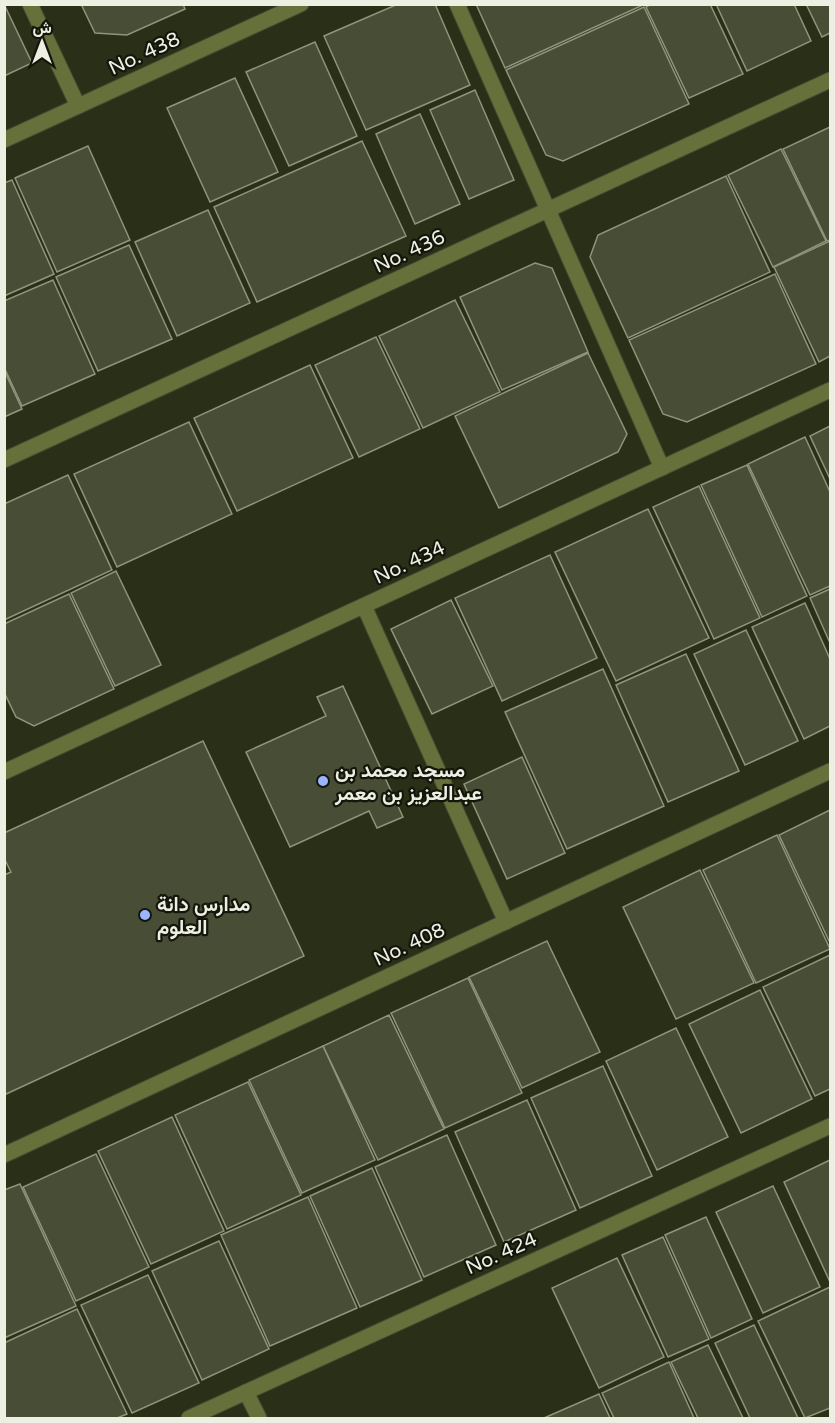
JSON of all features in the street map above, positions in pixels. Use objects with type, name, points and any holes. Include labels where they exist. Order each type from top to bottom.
[{"type":"street","points":[[30,4],[78,106]]},
{"type":"street","points":[[457,4],[662,468]]},
{"type":"street","name":"No. 438","points":[[4,140],[298,5]]},
{"type":"street","name":"No. 436","points":[[4,460],[831,80]]},
{"type":"street","name":"No. 434","points":[[4,772],[831,390]]},
{"type":"street","points":[[364,606],[506,922]]},
{"type":"street","name":"No. 408","points":[[4,1155],[831,771]]},
{"type":"street","name":"No. 424","points":[[189,1419],[831,1126]]},
{"type":"street","points":[[246,1392],[259,1419]]},
{"type":"building","points":[[4,4],[32,63],[4,76]]},
{"type":"building","points":[[81,4],[183,4],[185,9],[127,35],[95,33]]},
{"type":"building","points":[[398,4],[435,4],[470,85],[366,130],[324,36]]},
{"type":"building","points":[[476,4],[643,4],[643,5],[505,68]]},
{"type":"building","points":[[651,4],[710,4],[743,74],[689,98],[646,7]]},
{"type":"building","points":[[716,4],[794,4],[811,41],[747,71]]},
{"type":"building","points":[[806,4],[830,4],[830,33],[822,37]]},
{"type":"building","points":[[644,7],[689,104],[563,161],[546,155],[506,70]]},
{"type":"building","points":[[315,42],[357,136],[289,166],[246,72]]},
{"type":"building","points":[[235,78],[278,172],[210,202],[167,108]]},
{"type":"building","points":[[475,90],[514,180],[469,199],[430,110]]},
{"type":"building","points":[[420,114],[460,204],[415,224],[376,134]]},
{"type":"building","points":[[830,127],[830,240],[827,241],[783,149]]},
{"type":"building","points":[[362,141],[406,236],[257,302],[214,207]]},
{"type":"building","points":[[88,146],[130,240],[57,272],[15,178]]},
{"type":"building","points":[[781,149],[826,241],[773,267],[728,175]]},
{"type":"building","points":[[726,176],[770,272],[628,338],[590,257],[598,235]]},
{"type":"building","points":[[12,180],[54,274],[4,296],[4,183]]},
{"type":"building","points":[[208,210],[250,303],[177,336],[135,242]]},
{"type":"building","points":[[830,241],[830,356],[819,362],[774,267]]},
{"type":"building","points":[[129,245],[172,339],[98,371],[56,277]]},
{"type":"building","points":[[535,263],[552,268],[588,352],[502,390],[460,297]]},
{"type":"building","points":[[775,274],[816,364],[687,422],[663,414],[629,340]]},
{"type":"building","points":[[53,280],[95,374],[22,406],[4,367],[4,301]]},
{"type":"building","points":[[455,300],[500,392],[423,428],[379,336]]},
{"type":"building","points":[[376,337],[420,429],[359,457],[315,365]]},
{"type":"building","points":[[588,353],[627,434],[618,452],[499,508],[455,416]]},
{"type":"building","points":[[310,365],[353,458],[237,511],[194,418]]},
{"type":"building","points":[[4,370],[22,409],[4,417]]},
{"type":"building","points":[[189,422],[232,514],[117,567],[74,474]]},
{"type":"building","points":[[830,426],[830,479],[810,436]]},
{"type":"building","points":[[805,437],[830,492],[830,586],[810,595],[748,464]]},
{"type":"building","points":[[747,465],[807,596],[762,617],[701,485]]},
{"type":"building","points":[[68,475],[112,570],[4,620],[4,504]]},
{"type":"building","points":[[699,486],[760,618],[714,639],[653,507]]},
{"type":"building","points":[[648,509],[709,638],[616,681],[555,552]]},
{"type":"building","points":[[550,555],[597,658],[502,701],[455,598]]},
{"type":"building","points":[[116,571],[161,665],[115,686],[71,593]]},
{"type":"building","points":[[830,589],[830,643],[810,598]]},
{"type":"building","points":[[69,594],[114,689],[34,726],[16,717],[4,692],[4,624]]},
{"type":"building","points":[[451,600],[493,686],[432,714],[391,629]]},
{"type":"building","points":[[805,603],[830,659],[830,726],[804,739],[752,627]]},
{"type":"building","points":[[746,630],[798,741],[745,765],[694,654]]},
{"type":"building","points":[[686,654],[739,771],[668,802],[616,685]]},
{"type":"building","points":[[603,669],[664,806],[567,849],[505,712]]},
{"type":"building","name":"مسجد محمد بن عبدالعزيز بن معمر","points":[[343,686],[403,817],[377,828],[369,811],[290,847],[246,752],[326,716],[317,697]]},
{"type":"building","name":"مدارس دانة العلوم","points":[[203,741],[304,956],[4,1095],[4,875],[11,872],[4,858],[4,833]]},
{"type":"building","points":[[522,757],[565,853],[507,879],[464,784]]},
{"type":"building","points":[[830,810],[830,943],[779,835]]},
{"type":"building","points":[[777,835],[830,949],[756,983],[703,870]]},
{"type":"building","points":[[700,870],[754,983],[676,1019],[623,907]]},
{"type":"building","points":[[547,941],[600,1052],[522,1088],[469,977]]},
{"type":"building","points":[[830,955],[830,1089],[815,1096],[763,987]]},
{"type":"building","points":[[468,978],[522,1093],[445,1128],[391,1013]]},
{"type":"building","points":[[760,990],[812,1099],[741,1133],[689,1024]]},
{"type":"building","points":[[389,1015],[444,1129],[378,1160],[323,1046]]},
{"type":"building","points":[[676,1028],[728,1137],[657,1170],[606,1061]]},
{"type":"building","points":[[323,1046],[375,1160],[302,1193],[249,1080]]},
{"type":"building","points":[[603,1066],[652,1176],[580,1208],[531,1098]]},
{"type":"building","points":[[248,1082],[301,1195],[227,1229],[175,1115]]},
{"type":"building","points":[[527,1100],[576,1210],[504,1242],[455,1132]]},
{"type":"building","points":[[172,1117],[224,1231],[151,1264],[98,1151]]},
{"type":"building","points":[[447,1135],[496,1245],[424,1277],[375,1167]]},
{"type":"building","points":[[96,1154],[149,1267],[76,1301],[23,1187]]},
{"type":"building","points":[[830,1160],[830,1282],[784,1182]]},
{"type":"building","points":[[372,1168],[422,1280],[360,1307],[310,1196]]},
{"type":"building","points":[[20,1184],[76,1306],[4,1338],[4,1190]]},
{"type":"building","points":[[773,1186],[820,1287],[763,1313],[716,1212]]},
{"type":"building","points":[[308,1197],[357,1308],[270,1346],[221,1235]]},
{"type":"building","points":[[706,1217],[752,1319],[711,1338],[665,1235]]},
{"type":"building","points":[[663,1237],[709,1339],[668,1357],[622,1255]]},
{"type":"building","points":[[219,1241],[269,1349],[202,1380],[152,1271]]},
{"type":"building","points":[[617,1258],[664,1357],[599,1388],[552,1288]]},
{"type":"building","points":[[148,1275],[199,1383],[132,1413],[81,1305]]},
{"type":"building","points":[[830,1287],[830,1408],[805,1418],[758,1321]]},
{"type":"building","points":[[77,1309],[127,1414],[117,1418],[4,1418],[4,1343]]},
{"type":"building","points":[[754,1325],[798,1418],[750,1418],[715,1343]]},
{"type":"building","points":[[708,1345],[743,1418],[698,1418],[671,1362]]},
{"type":"building","points":[[669,1362],[694,1418],[614,1418],[602,1393]]},
{"type":"building","points":[[599,1394],[610,1418],[544,1418]]},
{"type":"place","name":"مسجد محمد بن عبدالعزيز بن معمر","points":[[323,781]]},
{"type":"place","name":"مدارس دانة العلوم","points":[[145,915]]}]
